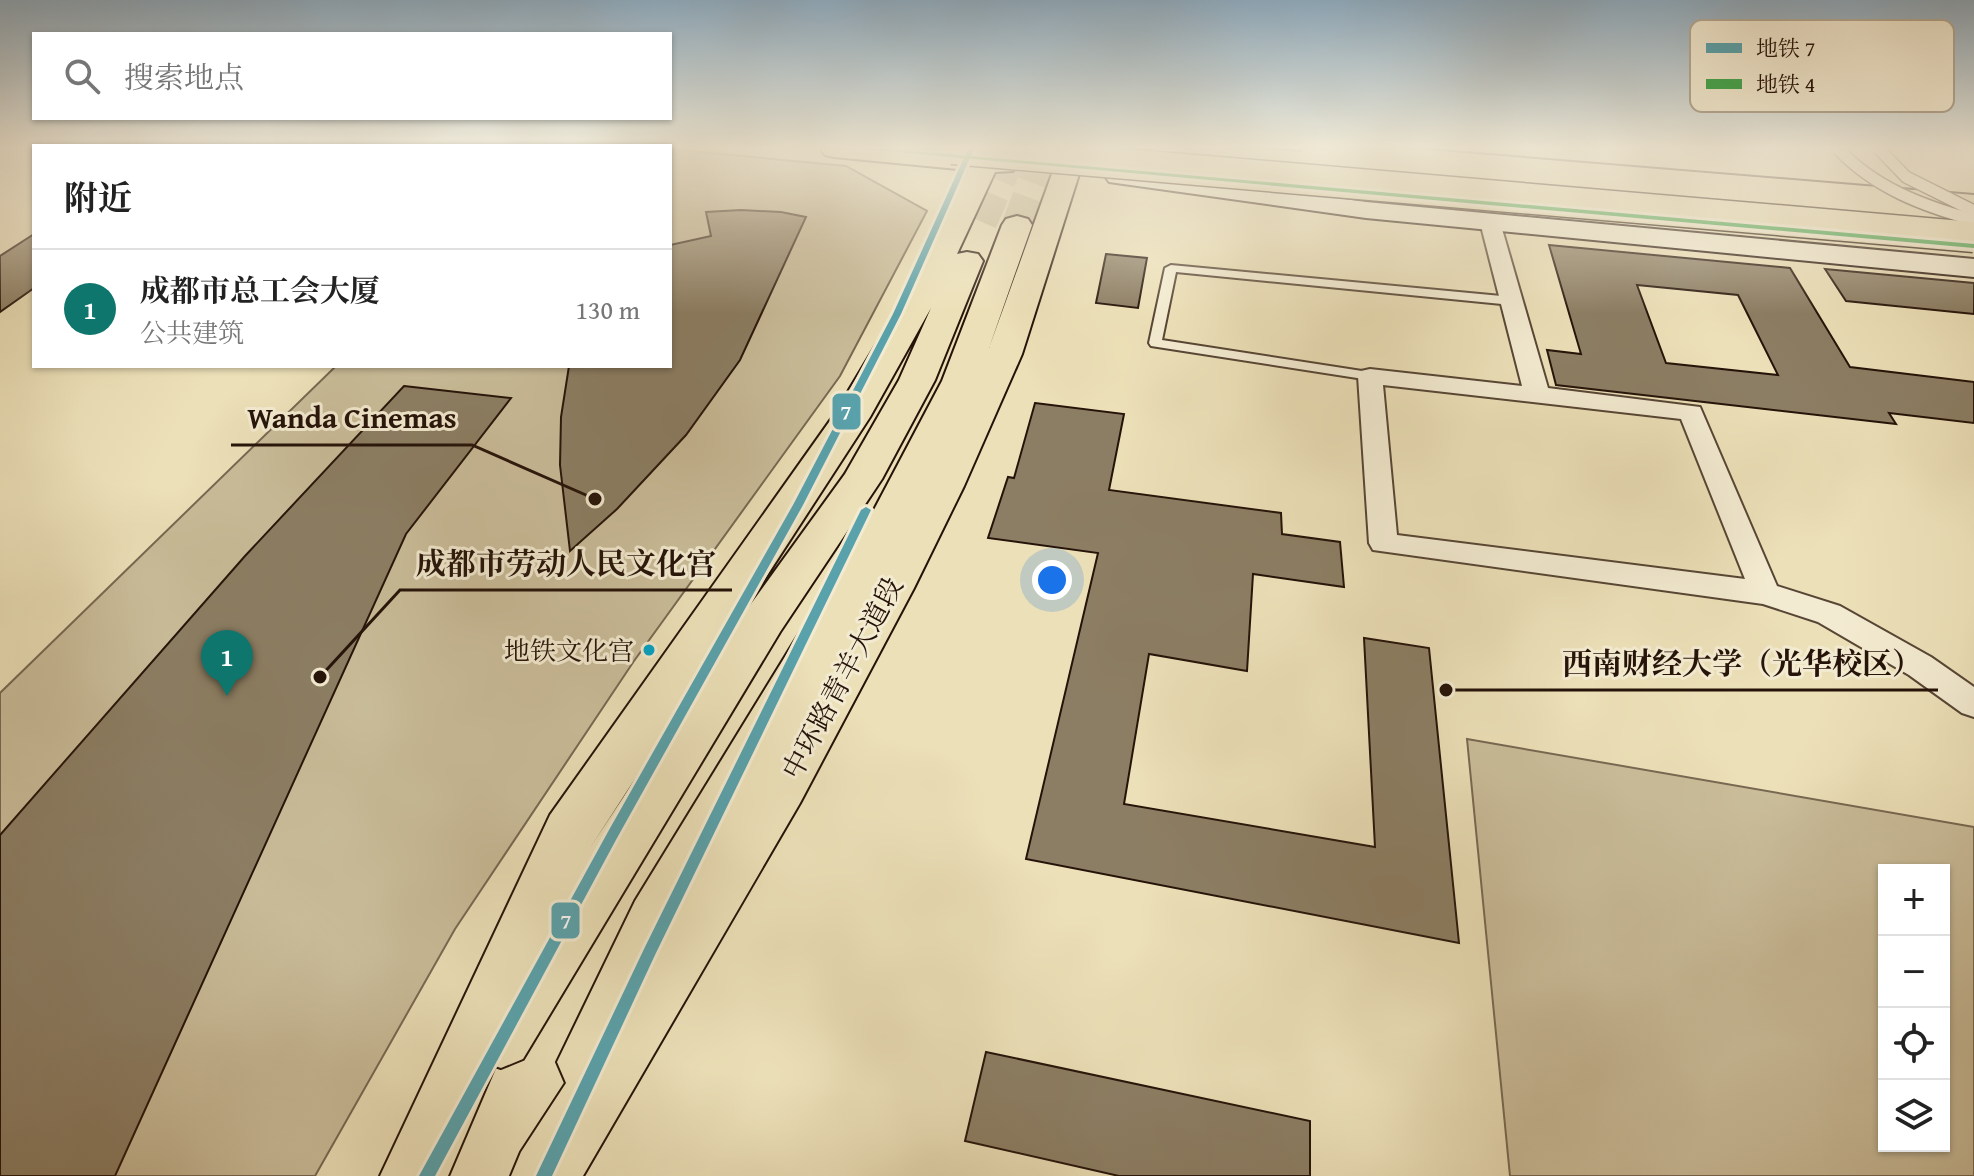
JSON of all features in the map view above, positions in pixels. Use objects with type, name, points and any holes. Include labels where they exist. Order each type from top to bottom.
[{"type":"main road","points":[[417,1176],[569,832],[851,417],[923,293],[957,204]]},
{"type":"main road","name":"中环路青羊大道段","points":[[545,1176],[759,832],[887,597],[993,380],[1020,316],[1056,204]]},
{"type":"main road","points":[[1443,204],[1974,249]]},
{"type":"main road","points":[[1488,204],[1974,249]]},
{"type":"main road","points":[[1576,204],[1974,237]]},
{"type":"main road","points":[[1799,204],[1974,219]]},
{"type":"main road","points":[[417,1176],[447,1121],[764,620],[862,479],[1000,223],[960,381],[888,523],[655,920],[533,1176]]},
{"type":"street","points":[[1321,204],[1974,268]]},
{"type":"street","points":[[1490,222],[1537,395]]},
{"type":"street","points":[[1765,593],[1691,412],[1370,376],[1383,543],[1765,593],[1829,614],[1920,666],[1974,704]]},
{"type":"lane","points":[[1925,204],[1974,219]]},
{"type":"lane","points":[[1370,376],[1155,343],[1171,268],[1512,301]]},
{"type":"shaded area","points":[[672,204],[914,204],[927,211],[840,376],[634,661],[455,929],[315,1176],[0,1176],[0,693],[334,368],[672,368]]},
{"type":"shaded area","points":[[1467,739],[1974,827],[1974,1176],[1510,1176]]},
{"type":"building","points":[[706,212],[781,212],[806,217],[740,360],[686,435],[617,509],[570,551],[560,465],[561,417],[569,368],[672,368],[672,245],[711,236]]},
{"type":"building","points":[[32,235],[32,289],[0,312],[0,256]]},
{"type":"building","points":[[1549,245],[1790,268],[1850,367],[1974,382],[1974,423],[1889,413],[1896,424],[1556,385],[1547,350],[1581,354]],"holes":[[[1637,285],[1738,295],[1778,375],[1666,363]]]},
{"type":"building","points":[[1106,254],[1147,258],[1138,308],[1096,303]]},
{"type":"building","points":[[1825,269],[1974,283],[1974,314],[1846,301]]},
{"type":"building","points":[[404,386],[511,398],[406,534],[115,1176],[0,1176],[0,835],[245,556]]},
{"type":"building","points":[[1035,403],[1124,414],[1109,490],[1281,513],[1282,534],[1340,542],[1344,587],[1253,574],[1247,671],[1149,654],[1124,804],[1375,847],[1364,638],[1429,648],[1459,943],[1026,859],[1098,553],[988,538],[1008,477],[1014,478]]},
{"type":"building","points":[[986,1052],[1310,1121],[1310,1176],[1119,1176],[965,1141]]},
{"type":"tunnel","points":[[982,222],[990,204]]},
{"type":"tunnel","points":[[1017,225],[1025,204]]},
{"type":"metro line","name":"7","points":[[427,1176],[613,834],[798,505],[897,314],[946,204]]},
{"type":"metro line","name":"4","points":[[1492,204],[1974,246]]},
{"type":"metro line","name":"7","points":[[544,1176],[650,951],[866,510]]},
{"type":"place","name":"Wanda Cinemas","points":[[595,499]]},
{"type":"place","name":"地铁文化宫","points":[[649,650]]},
{"type":"place","name":"成都市劳动人民文化宫","points":[[320,677]]},
{"type":"place","name":"西南财经大学（光华校区）","points":[[1446,690]]},
{"type":"place","name":"成都市总工会大厦","points":[[227,696]]}]
